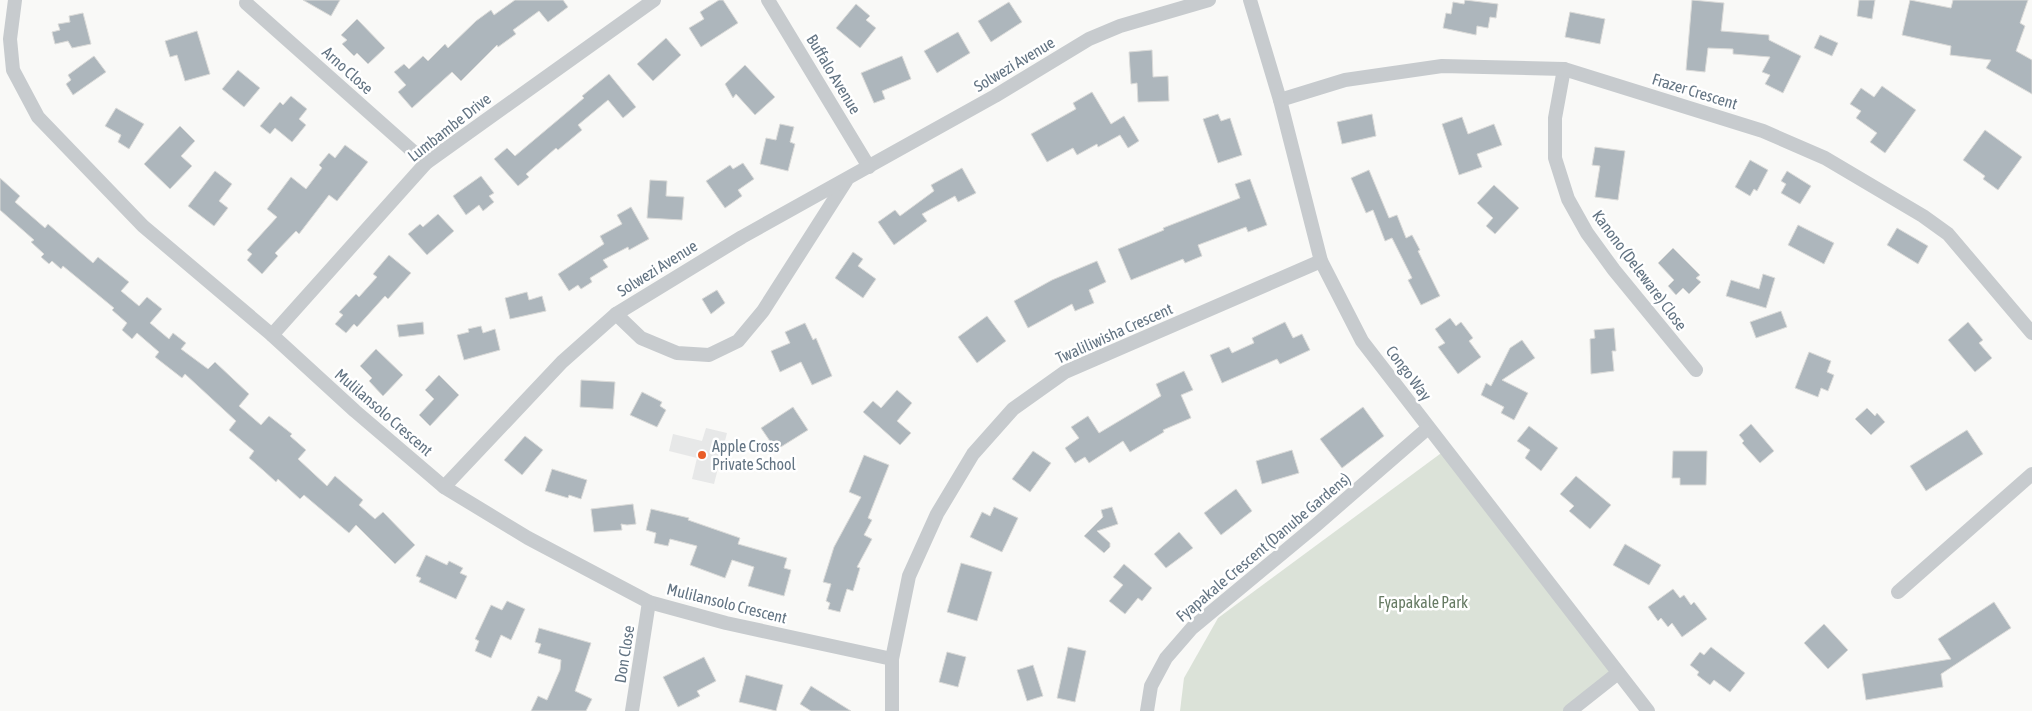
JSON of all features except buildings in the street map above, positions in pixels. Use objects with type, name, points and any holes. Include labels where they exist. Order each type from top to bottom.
[{"type":"street","name":"Mulilansolo Crescent","points":[[15,0],[10,39],[13,70],[38,117],[143,226],[272,334],[355,411],[444,488],[528,538],[649,602],[726,622],[892,659]]},
{"type":"street","name":"Buffalo Avenue","points":[[768,0],[869,167]]},
{"type":"street","name":"Solwezi Avenue","points":[[444,488],[562,362],[616,314],[742,237],[995,96],[1089,39],[1120,26],[1208,0]]},
{"type":"street","name":"Congo Way","points":[[1250,0],[1280,100],[1321,262],[1362,341],[1648,711]]},
{"type":"street","name":"Lumbambe Drive","points":[[272,334],[426,163],[647,2]]},
{"type":"street","name":"Arno Close","points":[[246,3],[426,163]]},
{"type":"street","name":"Frazer Crescent","points":[[1280,100],[1345,80],[1442,66],[1564,69],[1763,131],[1825,158],[1923,216],[1948,234],[2032,333]]},
{"type":"street","name":"Kanono (Deleware) Close","points":[[1564,69],[1554,118],[1555,158],[1568,199],[1586,233],[1696,370]]},
{"type":"street","name":"Solwezi Avenue","points":[[616,314],[641,338],[677,353],[709,355],[738,342],[763,311],[847,179]]},
{"type":"street","name":"Twaliliwisha Crescent","points":[[892,711],[892,659],[909,576],[937,514],[973,454],[1013,409],[1065,372],[1321,262]]},
{"type":"street","name":"Fyapakale Crescent (Danube Gardens)","points":[[1147,711],[1151,686],[1166,658],[1192,628],[1315,526],[1428,428]]},
{"type":"street","points":[[1898,592],[2032,474]]},
{"type":"street","name":"Don Close","points":[[632,711],[649,602]]},
{"type":"street","points":[[1570,711],[1618,673]]},
{"type":"shaded area","name":"Apple Cross Private School","points":[[706,428],[727,433],[714,484],[692,479],[697,458],[669,451],[673,434],[702,441]]},
{"type":"green space","name":"Fyapakale Park","points":[[1444,451],[1613,673],[1563,711],[1180,711],[1184,678],[1218,618]]},
{"type":"place","name":"Apple Cross Private School","points":[[702,455]]}]
